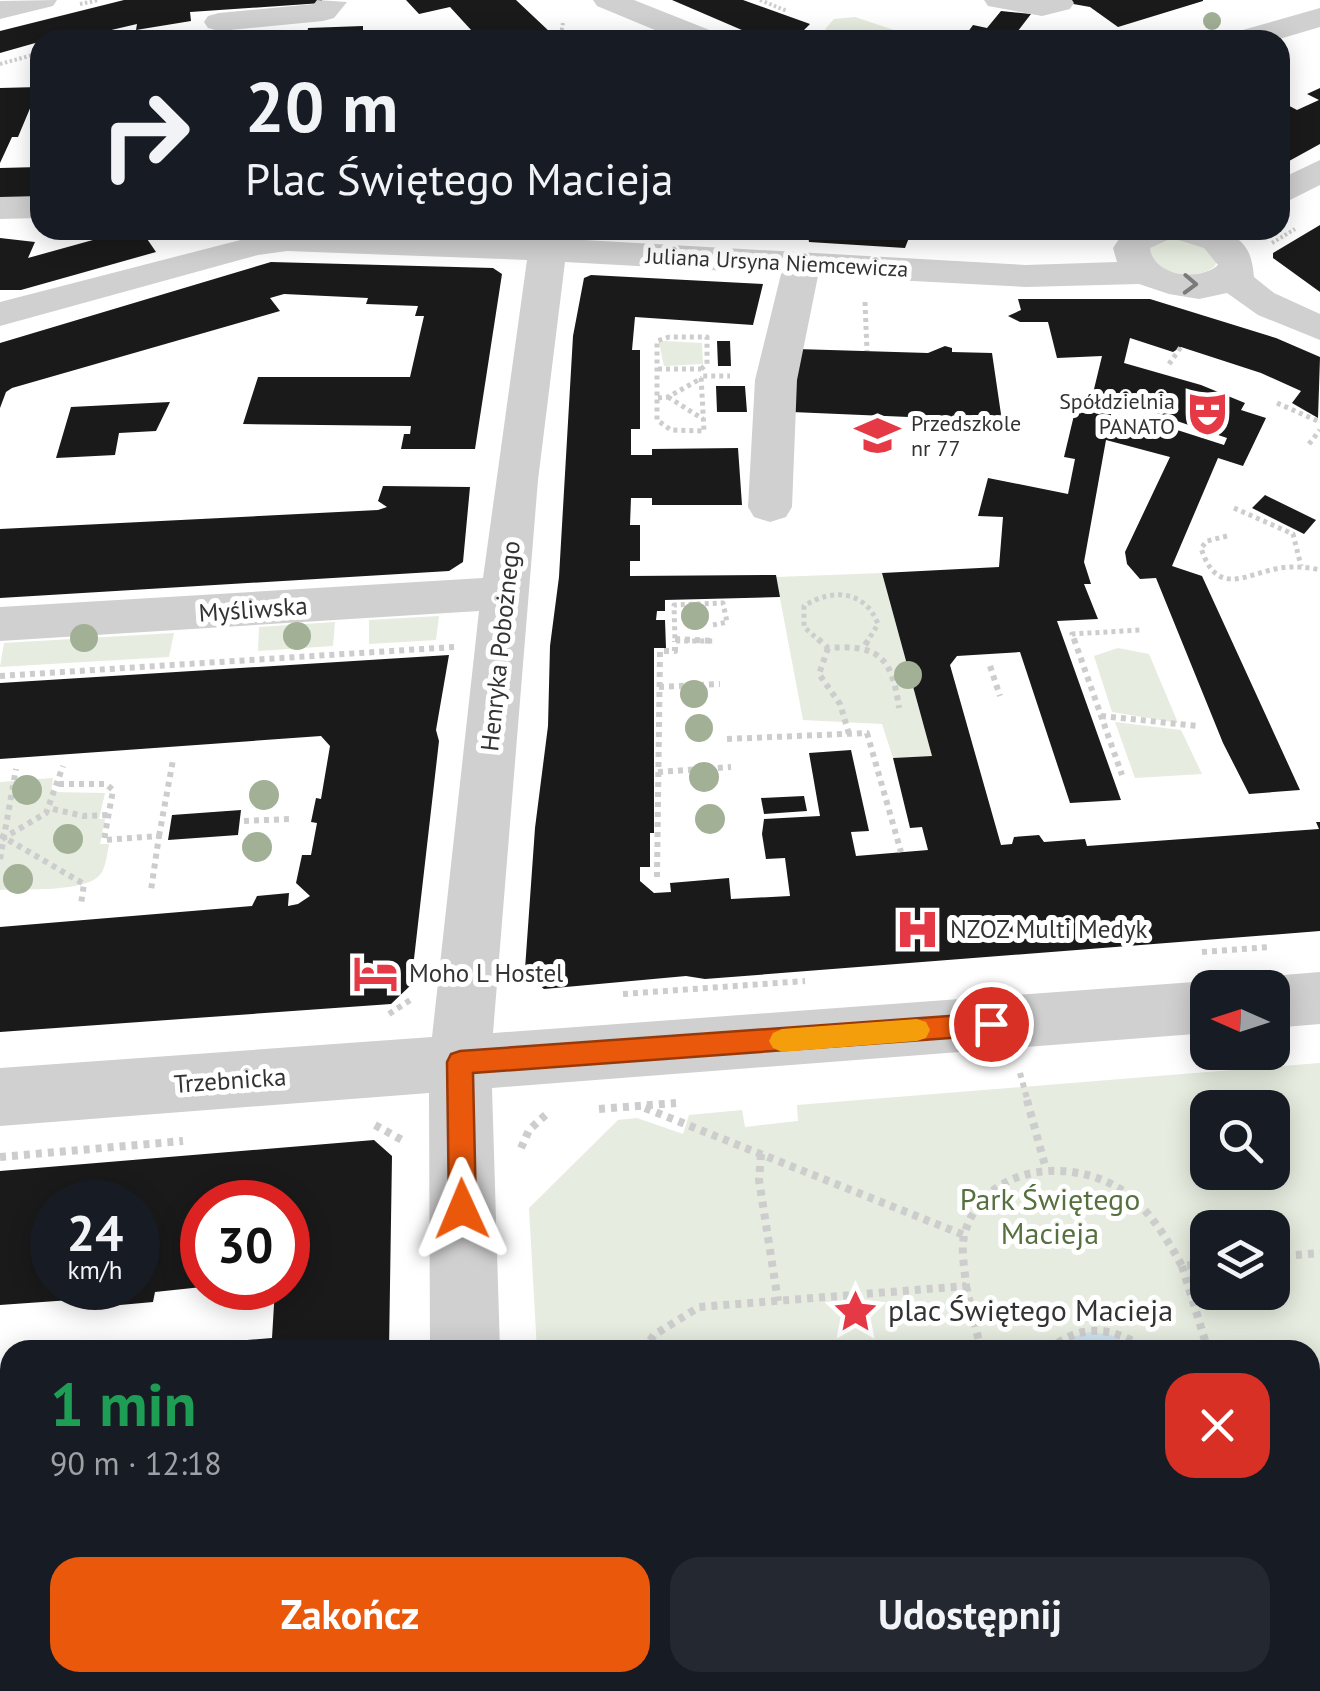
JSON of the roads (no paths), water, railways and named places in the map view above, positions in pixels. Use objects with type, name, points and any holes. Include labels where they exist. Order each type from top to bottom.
[{"type":"street","points":[[0,10],[42,0]]},
{"type":"street","points":[[572,30],[608,0],[682,30]]},
{"type":"street","points":[[999,0],[1042,8],[1058,3]]},
{"type":"street","points":[[1304,0],[1320,8]]},
{"type":"street","points":[[219,22],[322,12],[332,2]]},
{"type":"street","points":[[1275,30],[1320,16]]},
{"type":"street","points":[[1290,38],[1310,48]]},
{"type":"street","points":[[1290,188],[1320,170]]},
{"type":"street","points":[[0,208],[30,207]]},
{"type":"street","name":"Juliana Ursyna Niemcewicza","points":[[0,314],[256,244],[287,240],[548,240],[802,264],[1026,276],[1144,272],[1186,286],[1214,284],[1232,275]]},
{"type":"street","name":"Henryka Pobożnego","points":[[460,1062],[519,450],[548,240]]},
{"type":"street","points":[[1136,240],[1130,254],[1144,272]]},
{"type":"street","points":[[1197,240],[1234,257],[1232,275],[1244,291],[1265,305],[1320,328]]},
{"type":"street","points":[[770,507],[776,380],[802,264]]},
{"type":"street","name":"Myśliwska","points":[[0,624],[506,593]]},
{"type":"street","points":[[1290,980],[1320,998]]},
{"type":"street","points":[[465,1340],[460,1062],[1190,981]]},
{"type":"street","name":"Trzebnicka","points":[[0,1098],[460,1062]]},
{"type":"water","points":[[1090,1332],[1120,1340],[1068,1340]]},
{"type":"place","name":"Spółdzielnia PANATO","points":[[1208,414]]},
{"type":"place","name":"Przedszkole nr 77","points":[[878,436]]},
{"type":"place","name":"NZOZ Multi Medyk","points":[[917,929]]},
{"type":"place","name":"Moho L Hostel","points":[[376,973]]},
{"type":"place","name":"plac Świętego Macieja","points":[[855,1311]]},
{"type":"park label","name":"Park Świętego Macieja","points":[[1050,1217]]}]
